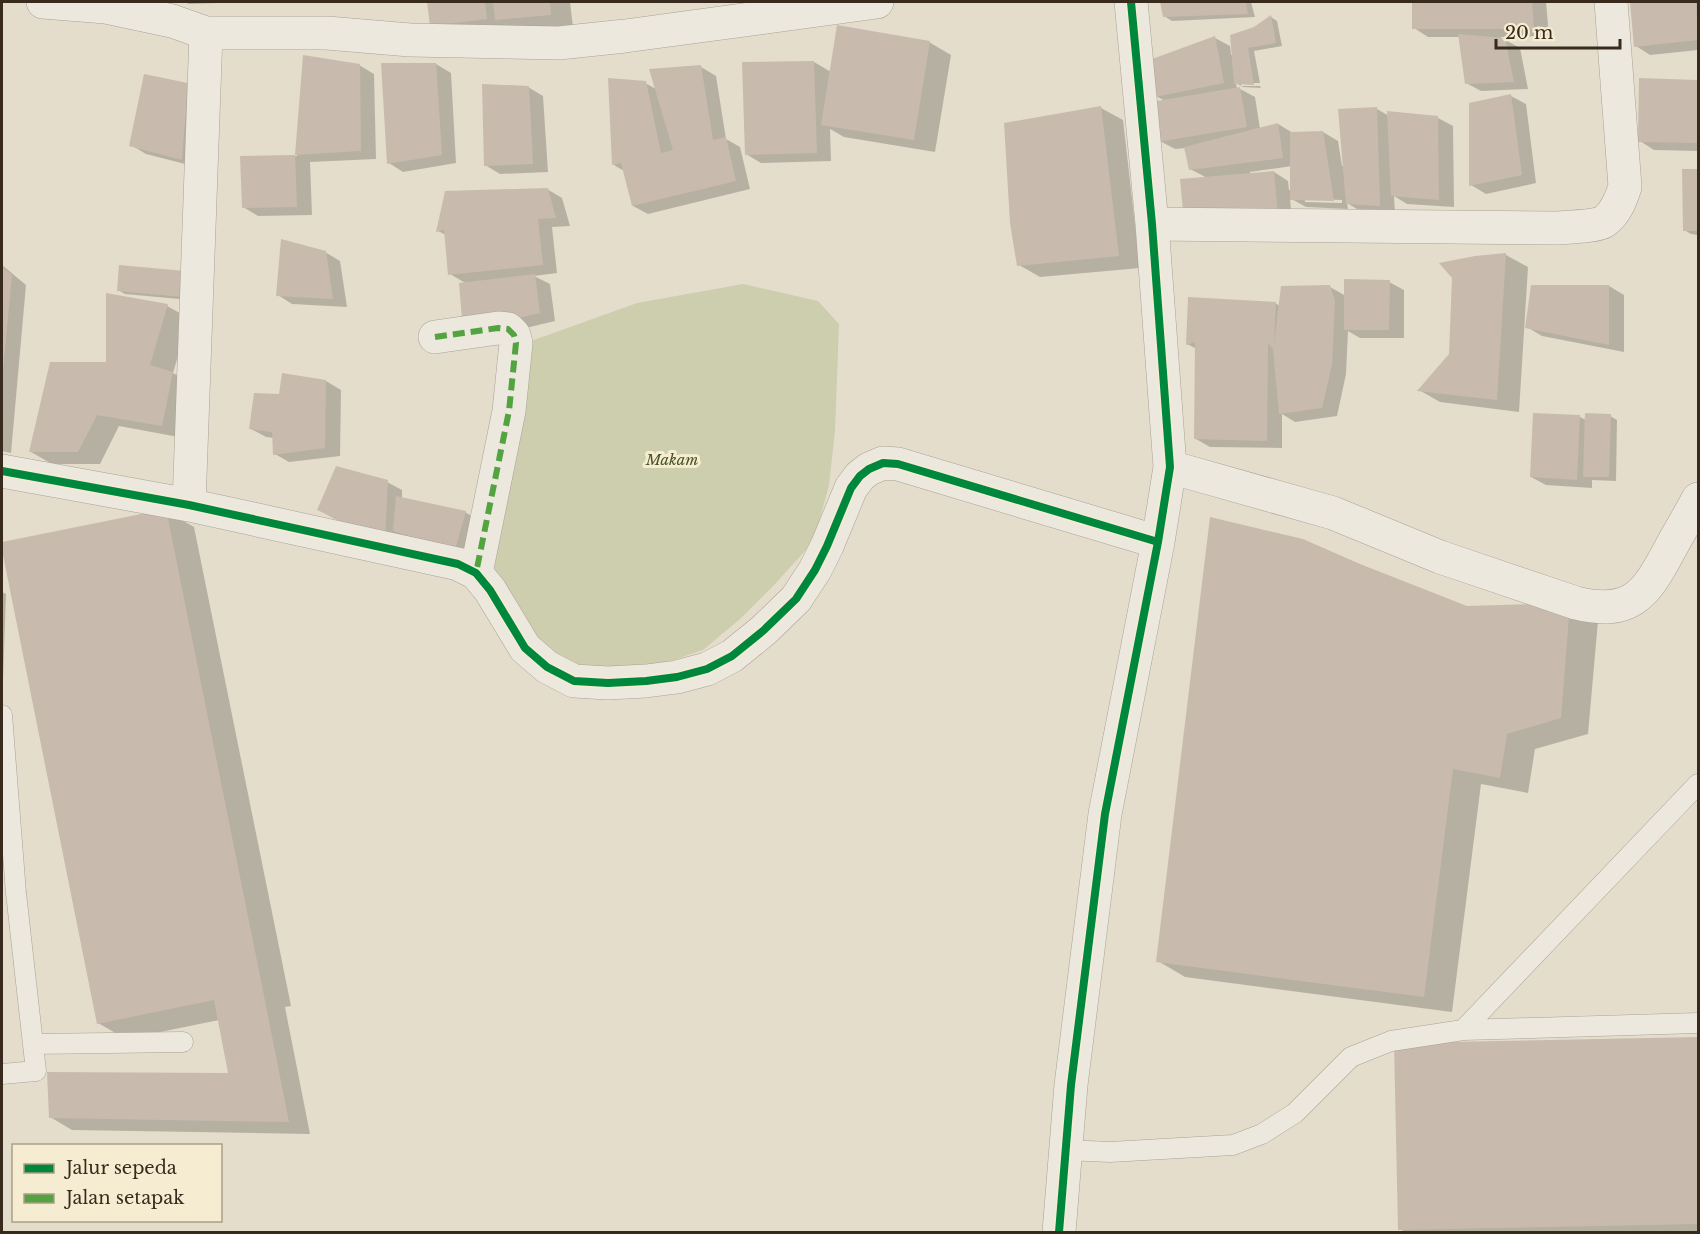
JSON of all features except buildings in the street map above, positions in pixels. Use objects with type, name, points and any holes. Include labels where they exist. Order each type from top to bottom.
[{"type":"street","points":[[43,2],[106,7],[172,21],[206,33],[327,33],[410,40],[559,43],[878,2]]},
{"type":"street","points":[[1059,1233],[1071,1085],[1105,814],[1158,542],[1170,467],[1152,224],[1131,2]]},
{"type":"street","points":[[1152,224],[1556,228],[1604,222],[1619,205],[1625,187],[1611,2]]},
{"type":"street","points":[[189,505],[206,33]]},
{"type":"street","points":[[435,337],[508,328],[514,335],[516,343],[509,411],[476,573]]},
{"type":"street","points":[[2,471],[189,505],[458,564],[476,573],[490,590],[525,648],[547,667],[574,681],[608,683],[677,677],[707,669],[732,656],[764,630],[795,599],[815,570],[851,488],[869,469],[883,463],[898,464],[1158,542]]},
{"type":"street","points":[[1170,467],[1333,513],[1440,557],[1594,608],[1611,608],[1626,604],[1642,594],[1657,575],[1698,499]]},
{"type":"lane","points":[[2,715],[9,893],[34,1044],[36,1071],[2,1074]]},
{"type":"lane","points":[[1463,1030],[1698,784]]},
{"type":"lane","points":[[1065,1150],[1110,1152],[1233,1145],[1262,1134],[1295,1113],[1351,1057],[1391,1041],[1463,1030],[1698,1023]]},
{"type":"lane","points":[[34,1044],[183,1042]]},
{"type":"green space","name":"Makam","points":[[743,284],[818,301],[839,324],[835,431],[829,485],[814,541],[740,619],[703,650],[659,665],[608,670],[569,665],[538,642],[494,571],[531,341],[637,303]]},
{"type":"marked path","points":[[435,337],[498,328],[508,329],[514,335],[516,343],[509,411],[476,573]]},
{"type":"cycle path","points":[[1059,1232],[1071,1085],[1105,814],[1158,542],[1170,467],[1152,224],[1131,2]]},
{"type":"cycle path","points":[[2,471],[189,505],[458,564],[476,573],[490,590],[525,648],[547,667],[574,681],[608,683],[677,677],[707,669],[732,656],[764,630],[796,599],[827,546],[851,488],[860,476],[883,463],[898,464],[1158,542]]}]
